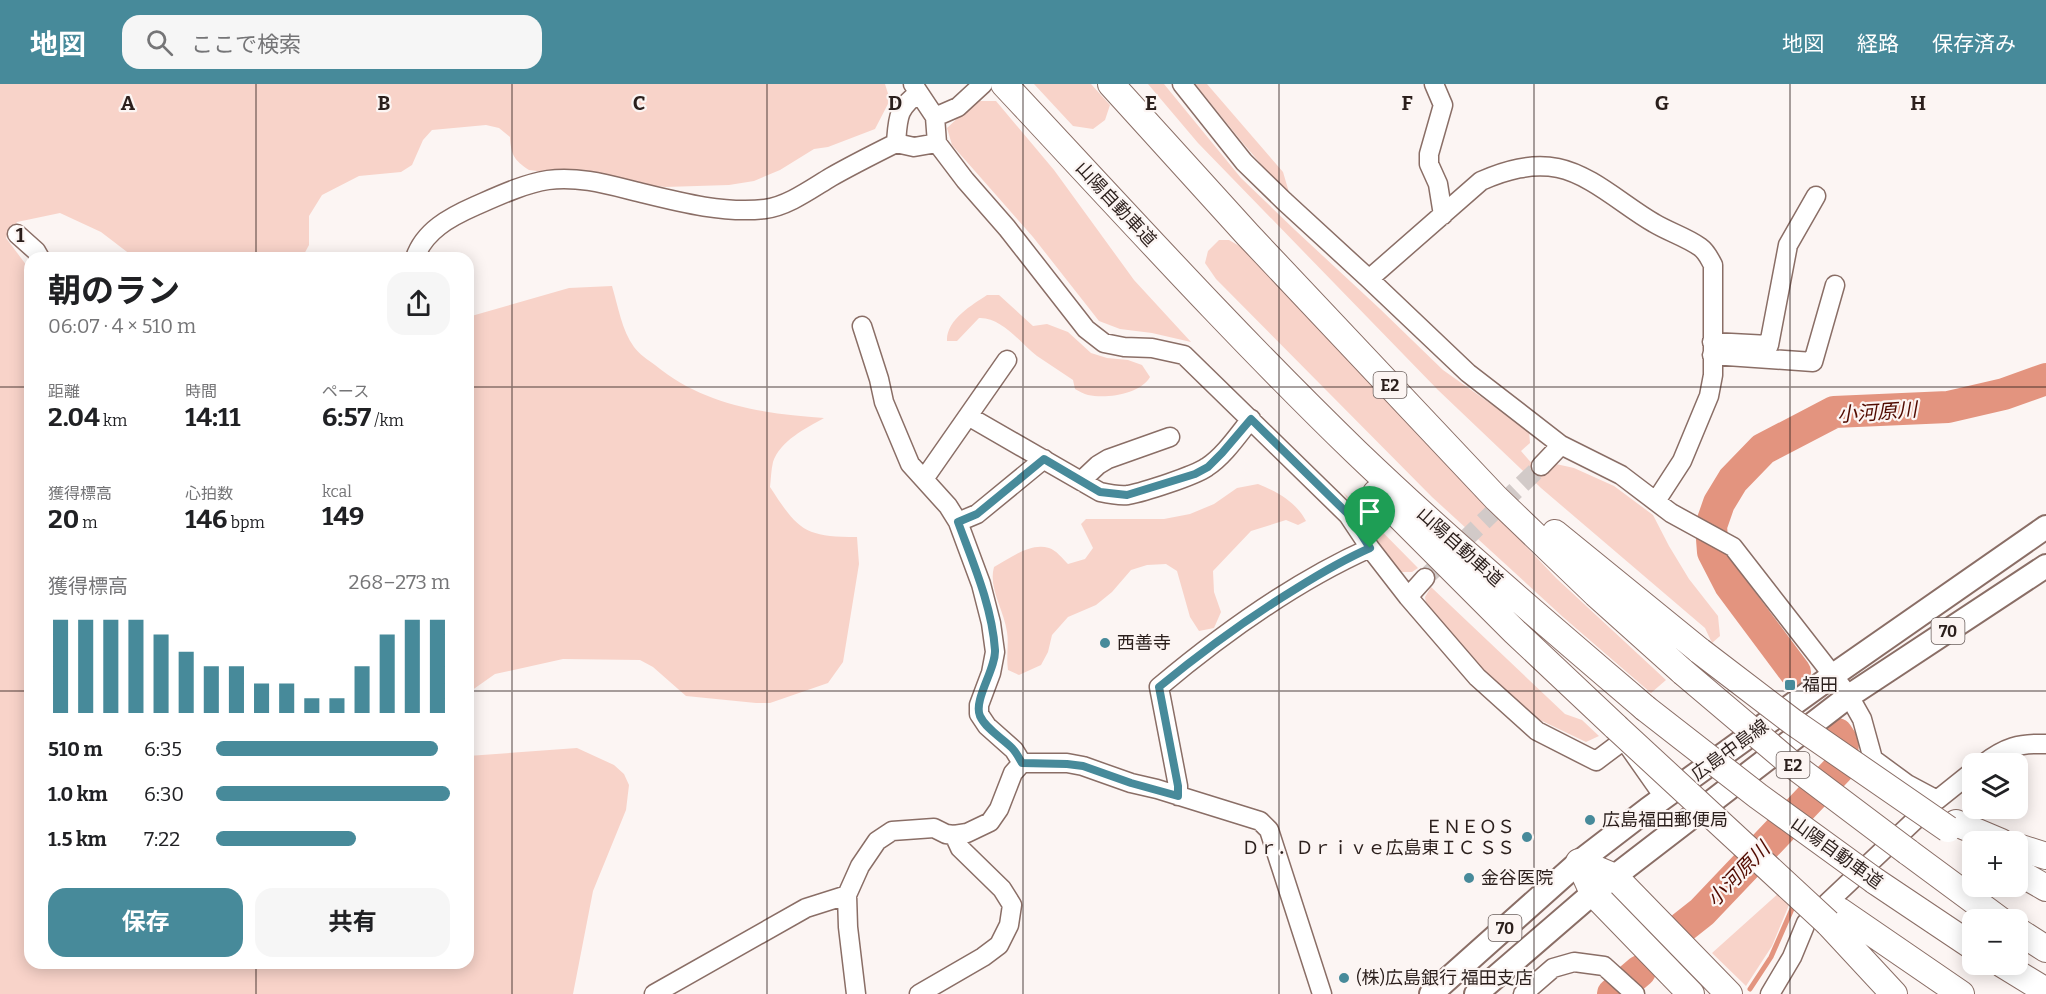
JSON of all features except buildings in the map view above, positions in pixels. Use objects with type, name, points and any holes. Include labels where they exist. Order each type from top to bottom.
[{"type":"highway","name":"山陽自動車道","points":[[1004,84],[1188,283],[1272,369],[1433,524],[1645,708],[1758,796],[1875,881],[1962,939]]},
{"type":"highway","name":"E2","points":[[1111,84],[1270,259],[1504,506],[1596,594],[1683,672],[1794,766],[1985,909]]},
{"type":"highway","points":[[1188,283],[1266,380],[1515,632],[1692,797],[1834,917],[1961,994]]},
{"type":"highway","points":[[1394,389],[1559,537],[1793,722],[1888,789],[1952,826],[1967,831]]},
{"type":"highway","points":[[1952,826],[1962,835]]},
{"type":"highway","points":[[2028,850],[2046,856]]},
{"type":"highway","points":[[1579,862],[1615,877],[1729,994]]},
{"type":"highway","points":[[1579,862],[1593,893],[1691,994]]},
{"type":"highway","points":[[2028,878],[2046,888]]},
{"type":"highway","points":[[1834,917],[1894,994]]},
{"type":"highway","points":[[2028,938],[2046,950]]},
{"type":"highway","points":[[2019,975],[2046,992]]},
{"type":"main road","name":"広島中島線","points":[[1431,994],[1579,862],[1664,797],[1832,676],[2046,527]]},
{"type":"main road","name":"広島中島線","points":[[1476,994],[1593,893],[1849,696],[2046,566]]},
{"type":"street","points":[[935,117],[958,107],[983,84]]},
{"type":"street","points":[[1182,84],[1244,162],[1468,373],[1561,445],[1621,475],[1671,513],[1733,547],[1849,696],[1862,719],[1873,759],[1907,784],[1937,800]]},
{"type":"street","points":[[1434,84],[1443,105],[1429,154],[1429,164],[1438,184],[1443,215]]},
{"type":"street","points":[[896,143],[898,118],[905,102],[916,89],[935,117],[937,143],[1086,329],[1104,343],[1124,347],[1152,348],[1184,355],[1348,514],[1370,548],[1408,597],[1477,677],[1537,731],[1596,761],[1624,741],[1664,797]]},
{"type":"street","points":[[418,252],[428,235],[452,216],[506,193],[547,180],[585,181],[673,201],[725,208],[766,208],[791,200],[896,143],[914,147],[937,143]]},
{"type":"street","points":[[1369,279],[1482,181],[1502,171],[1527,166],[1556,168],[1576,173],[1655,224],[1698,246],[1708,254],[1713,265],[1713,375],[1709,396],[1682,461],[1656,501]]},
{"type":"street","points":[[1712,348],[1769,345],[1788,245],[1816,196]]},
{"type":"street","points":[[17,234],[37,252]]},
{"type":"street","points":[[1712,348],[1813,362],[1835,285]]},
{"type":"street","points":[[862,326],[884,402],[910,464],[948,506],[958,522],[981,584],[991,623],[995,652],[991,673],[979,705],[979,714],[987,726],[1014,750],[1022,763]]},
{"type":"street","points":[[924,479],[1007,360]]},
{"type":"street","points":[[968,416],[1100,492],[1127,495],[1195,474],[1208,467],[1251,419]]},
{"type":"street","points":[[1082,481],[1098,465],[1108,459],[1170,436]]},
{"type":"street","points":[[1541,466],[1561,445]]},
{"type":"street","points":[[958,522],[977,514],[1044,459]]},
{"type":"street","points":[[1178,796],[1159,687],[1202,651],[1257,612],[1349,557],[1370,548]]},
{"type":"street","points":[[1408,597],[1425,578]]},
{"type":"street","points":[[1997,753],[2027,743],[2046,744]]},
{"type":"street","points":[[856,994],[848,927],[847,895],[860,866],[877,841],[892,831],[934,828],[954,835],[990,822],[999,809],[1013,773],[1022,763],[1083,766],[1131,783],[1260,821],[1269,830],[1322,994]]},
{"type":"street","points":[[1770,994],[1792,957],[1806,923],[1937,800],[1962,780]]},
{"type":"street","points":[[919,994],[983,957],[999,945],[1009,925],[1012,905],[1002,889],[960,848],[954,835]]},
{"type":"street","points":[[654,994],[806,908],[847,895]]},
{"type":"street","points":[[1522,994],[1553,968],[1574,962],[1604,966],[1635,994]]},
{"type":"shaded area","points":[[0,84],[885,84],[890,100],[875,129],[828,147],[814,149],[780,170],[754,181],[729,185],[665,187],[529,170],[514,156],[510,137],[499,128],[486,125],[432,130],[423,140],[412,165],[401,172],[359,176],[322,195],[309,216],[309,245],[305,252],[127,252],[101,232],[60,213],[17,222],[6,238],[24,262],[24,969],[474,969],[474,756],[577,748],[614,765],[624,774],[629,785],[626,810],[593,891],[573,994],[0,994]]},
{"type":"shaded area","points":[[1034,84],[1091,84],[1110,105],[1105,120],[1093,129],[1073,126]]},
{"type":"shaded area","points":[[1148,84],[1164,84],[1241,178],[1443,370],[1529,431],[1530,443],[1521,451],[1542,475],[1556,464],[1574,468],[1614,486],[1653,515],[1689,579],[1718,616],[1720,636],[1712,643],[1705,628],[1541,488],[1438,390],[1198,143]]},
{"type":"shaded area","points":[[1195,84],[1207,84],[1283,172],[1291,199],[1242,142]]},
{"type":"shaded area","points":[[976,101],[996,101],[1054,170],[1134,280],[1191,342],[1152,333],[1120,329],[1099,321],[1033,237],[952,145],[947,128]]},
{"type":"shaded area","points":[[1219,240],[1229,240],[1246,250],[1556,578],[1666,680],[1651,693],[1563,617],[1432,497],[1216,279],[1205,263],[1208,251]]},
{"type":"shaded area","points":[[612,286],[623,326],[634,347],[674,379],[693,390],[757,410],[824,418],[787,441],[776,454],[770,487],[788,513],[804,528],[825,535],[857,537],[859,564],[843,662],[828,683],[770,703],[756,703],[686,696],[653,667],[640,660],[563,659],[495,674],[474,689],[474,315],[569,288]]},
{"type":"shaded area","points":[[987,295],[999,295],[1033,326],[1047,324],[1068,332],[1091,353],[1142,365],[1150,377],[1139,388],[1122,394],[1086,395],[1075,389],[1073,380],[1037,356],[1003,326],[995,322],[979,318],[957,341],[947,341],[948,333],[955,320],[967,308]]},
{"type":"shaded area","points":[[1258,484],[1286,498],[1306,521],[1298,525],[1286,520],[1251,531],[1213,571],[1214,592],[1221,612],[1214,628],[1199,631],[1190,617],[1177,571],[1166,564],[1147,565],[1131,570],[1112,592],[1096,605],[1068,617],[1052,635],[1048,652],[1041,665],[1019,675],[1008,670],[1007,632],[993,583],[994,567],[1035,547],[1052,549],[1068,564],[1085,559],[1093,548],[1081,524],[1086,519],[1164,519],[1190,514],[1214,504],[1237,488]]},
{"type":"shaded area","points":[[1343,492],[1418,568],[1412,572],[1401,572],[1382,551]]},
{"type":"shaded area","points":[[1431,587],[1565,714],[1582,720],[1599,736],[1586,742],[1538,719],[1500,687],[1427,609],[1425,597]]},
{"type":"shaded area","points":[[1780,892],[1791,900],[1772,946],[1746,986],[1712,953]]},
{"type":"waterway","name":"小河原川","points":[[1795,672],[1730,585],[1713,552],[1711,526],[1719,503],[1733,480],[1763,449],[1834,412],[1948,407],[2004,394],[2046,379]]},
{"type":"waterway","name":"小河原川","points":[[1683,927],[1702,912],[1841,766],[1843,743],[1837,734]]},
{"type":"waterway","points":[[1750,989],[1771,957],[1792,909]]},
{"type":"waterway","name":"小河原川","points":[[1613,994],[1640,971]]},
{"type":"tunnel","points":[[1425,578],[1541,466]]},
{"type":"place","name":"西善寺","points":[[1105,643]]},
{"type":"place","name":"福田","points":[[1790,685]]},
{"type":"place","name":"広島福田郵便局","points":[[1590,820]]},
{"type":"place","name":"ＥＮＥＯＳ Ｄｒ．Ｄｒｉｖｅ広島東ＩＣ ＳＳ","points":[[1527,837]]},
{"type":"place","name":"金谷医院","points":[[1469,878]]},
{"type":"place","name":"(株)広島銀行 福田支店","points":[[1344,978]]},
{"type":"route","points":[[1251,419],[1348,514],[1370,548],[1349,557],[1257,612],[1202,651],[1159,687],[1178,796],[1083,766],[1022,763],[1014,750],[987,726],[979,714],[979,705],[991,673],[995,652],[991,623],[981,584],[958,522],[977,514],[1044,459],[1100,492],[1127,495],[1195,474],[1208,467],[1251,419]]}]
